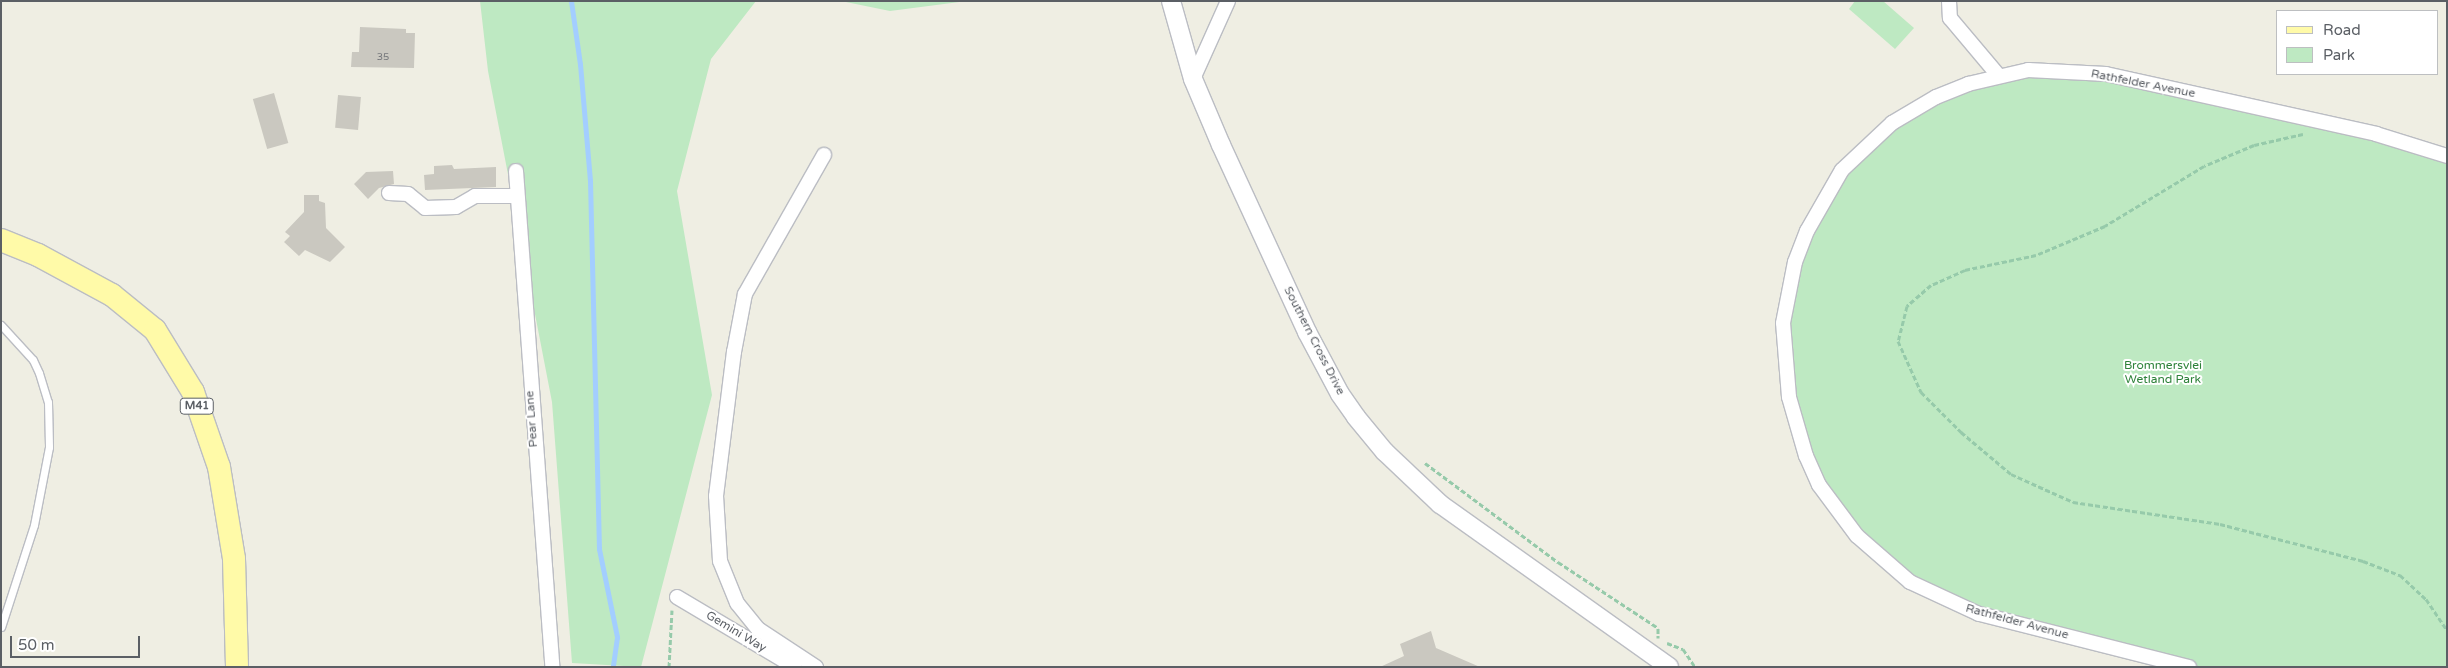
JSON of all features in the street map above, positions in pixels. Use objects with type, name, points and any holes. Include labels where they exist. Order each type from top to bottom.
[{"type":"main road","name":"M41","points":[[1,240],[38,255],[112,295],[155,330],[193,392],[220,467],[234,559],[237,667]]},
{"type":"street","name":"Southern Cross Drive","points":[[1171,1],[1193,79],[1307,332],[1340,394],[1385,452],[1440,504],[1669,667]]},
{"type":"street","points":[[1193,79],[1228,1]]},
{"type":"street","points":[[1949,1],[1950,18],[1998,76]]},
{"type":"street","name":"Rathfelder Avenue","points":[[2189,667],[1979,614],[1910,582],[1862,542],[1835,509],[1819,485],[1797,430],[1786,372],[1783,323],[1795,262],[1824,200],[1842,170],[1892,123],[1936,97],[1998,76],[2028,70],[2106,74],[2376,134],[2447,156]]},
{"type":"street","points":[[816,667],[758,629],[737,603],[720,561],[716,496],[734,352],[745,294],[824,155]]},
{"type":"street","name":"Pear Lane","points":[[516,171],[552,667]]},
{"type":"street","points":[[390,194],[408,194],[425,208],[456,208],[473,196],[517,196]]},
{"type":"street","name":"Gemini Way","points":[[680,599],[795,667]]},
{"type":"lane","points":[[1,325],[33,360],[40,373],[48,402],[49,447],[34,524],[1,627]]},
{"type":"path","points":[[2313,132],[2254,145],[2204,166],[2105,226],[2036,255],[1965,270],[1931,285],[1907,306],[1898,342],[1921,392],[1961,432],[2011,474],[2072,502],[2220,524],[2363,561],[2400,575],[2426,600],[2447,630]]},
{"type":"path","points":[[1417,458],[1558,562],[1658,628],[1658,640],[1683,649],[1696,667]]},
{"type":"path","points":[[669,667],[672,610],[680,599]]},
{"type":"green space","points":[[480,1],[756,1],[711,59],[677,191],[712,395],[641,667],[572,663],[552,402],[488,71]]},
{"type":"green space","points":[[841,1],[967,1],[890,11]]},
{"type":"green space","points":[[1855,1],[1883,1],[1914,28],[1895,49],[1849,9]]},
{"type":"green space","name":"Brommersvlei Wetland Park","points":[[2073,71],[2447,156],[2447,667],[2189,667],[1979,614],[1910,582],[1835,509],[1797,430],[1785,306],[1823,200],[1873,138],[1968,84]]},
{"type":"building","points":[[360,27],[406,29],[406,33],[415,33],[414,68],[351,67],[352,52],[359,52]]},
{"type":"building","points":[[274,93],[288,143],[267,149],[253,99]]},
{"type":"building","points":[[338,95],[361,97],[358,130],[335,128]]},
{"type":"building","points":[[452,165],[454,169],[496,167],[496,187],[425,190],[424,175],[434,174],[434,166]]},
{"type":"building","points":[[393,171],[394,184],[379,188],[368,199],[354,184],[366,172]]},
{"type":"building","points":[[304,195],[319,195],[319,201],[325,203],[326,228],[345,247],[330,262],[305,250],[299,256],[284,242],[290,236],[285,232],[304,212]]},
{"type":"building","points":[[1431,631],[1436,648],[1480,667],[1380,667],[1404,656],[1400,644]]},
{"type":"waterway","points":[[571,1],[580,64],[590,181],[599,549],[617,637],[613,667]]}]
